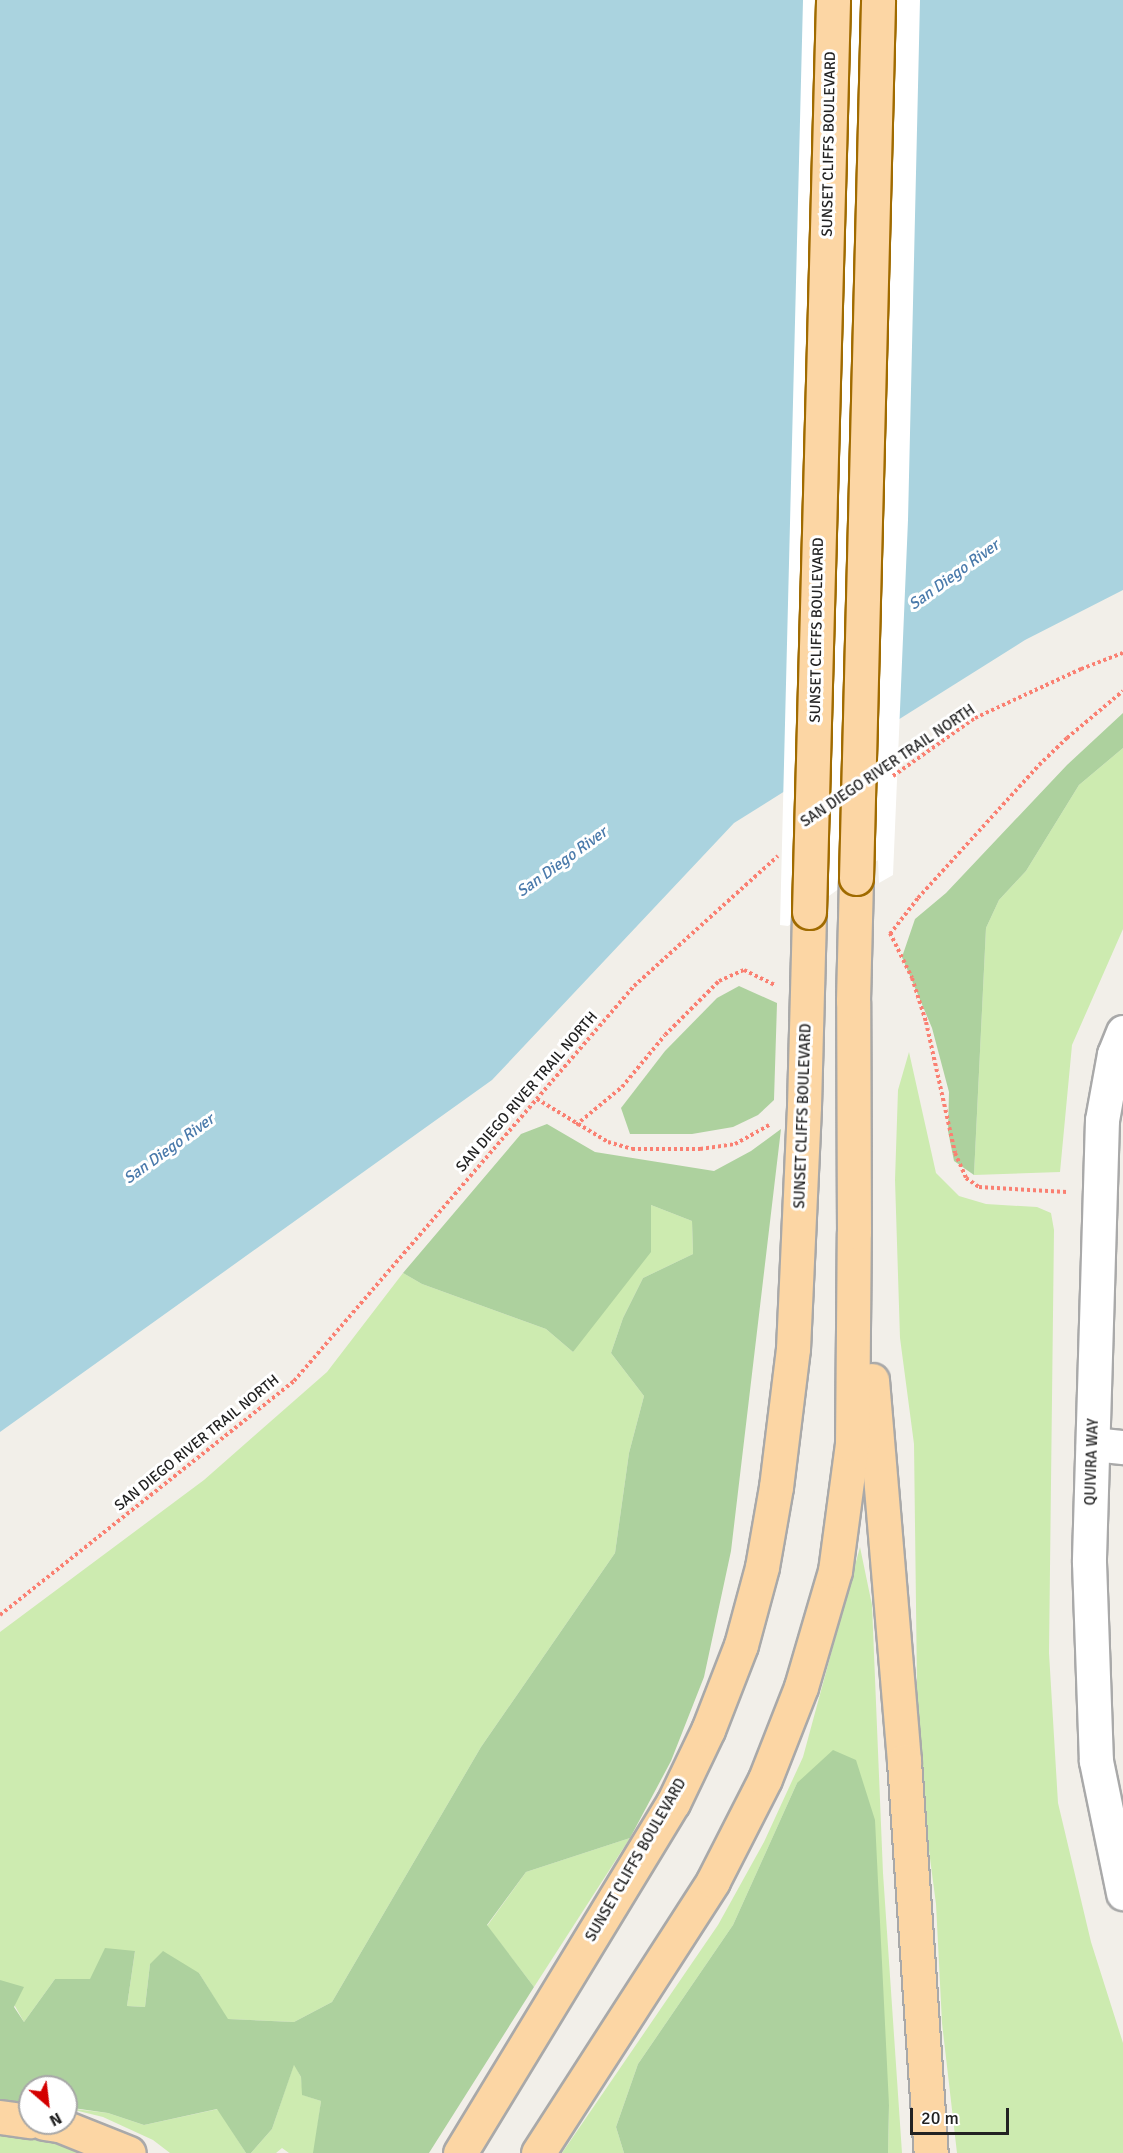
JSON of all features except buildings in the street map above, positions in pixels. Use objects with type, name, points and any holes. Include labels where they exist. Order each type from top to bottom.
[{"type":"main road","name":"SUNSET CLIFFS BOULEVARD","points":[[460,2153],[673,1803],[708,1730],[741,1645],[762,1567],[777,1487],[793,1349],[809,984],[832,0]]},
{"type":"main road","points":[[538,2153],[713,1881],[765,1779],[801,1687],[835,1571],[852,1444],[855,878],[878,0]]},
{"type":"main road","points":[[854,1232],[871,1367],[904,1761],[931,2153]]},
{"type":"main road","points":[[0,2117],[18,2119]]},
{"type":"main road","points":[[78,2133],[129,2153]]},
{"type":"street","name":"QUIVIRA WAY","points":[[1123,1032],[1114,1054],[1102,1120],[1099,1193],[1108,1445],[1089,1562],[1096,1761],[1123,1893]]},
{"type":"path","name":"SAN DIEGO RIVER TRAIL NORTH","points":[[890,778],[975,718],[1081,669],[1123,653]]},
{"type":"path","points":[[890,933],[1039,765],[1123,691]]},
{"type":"path","name":"SAN DIEGO RIVER TRAIL NORTH","points":[[0,1615],[294,1382],[634,986],[766,864],[785,851]]},
{"type":"path","points":[[888,921],[890,933],[912,978],[926,1022],[939,1070],[944,1106],[955,1153],[966,1178],[979,1187],[1099,1193]]},
{"type":"path","points":[[576,1125],[622,1087],[665,1035],[719,981],[744,970],[774,985],[809,984]]},
{"type":"path","points":[[537,1099],[576,1125],[608,1142],[632,1149],[700,1149],[735,1144],[804,1106]]},
{"type":"green space","points":[[1123,713],[1123,748],[1079,785],[1026,871],[999,900],[986,928],[974,1175],[954,1161],[948,1131],[949,1092],[932,1028],[902,957],[915,919],[946,893],[1067,765]]},
{"type":"green space","points":[[1123,748],[1123,929],[1072,1045],[1060,1172],[974,1175],[986,928],[999,900],[1026,871],[1079,785]]},
{"type":"green space","points":[[739,986],[777,1003],[774,1100],[758,1115],[733,1127],[692,1134],[630,1134],[621,1108],[665,1051],[717,998]]},
{"type":"green space","points":[[909,1052],[936,1173],[959,1196],[986,1204],[1037,1207],[1051,1213],[1054,1230],[1049,1653],[1058,1803],[1091,1942],[1123,2043],[1123,2153],[957,2153],[942,2023],[936,1904],[918,1767],[914,1444],[900,1338],[895,1180],[898,1090]]},
{"type":"green space","points":[[547,1124],[595,1152],[714,1171],[751,1151],[781,1129],[731,1551],[704,1677],[671,1761],[630,1838],[526,1872],[487,1925],[534,1987],[429,2153],[313,2153],[321,2101],[302,2095],[301,2077],[294,2065],[272,2129],[251,2153],[246,2153],[217,2109],[144,2125],[108,2113],[78,2109],[78,2075],[18,2075],[18,2101],[0,2099],[0,1980],[24,1987],[14,2007],[24,2022],[55,1979],[90,1979],[105,1948],[135,1951],[127,2006],[145,2007],[150,1964],[163,1951],[199,1973],[228,2019],[294,2022],[332,2002],[481,1747],[615,1553],[629,1453],[644,1396],[611,1353],[623,1318],[643,1278],[693,1254],[692,1221],[651,1205],[651,1252],[573,1352],[546,1329],[422,1284],[403,1273],[521,1134]]},
{"type":"green space","points":[[651,1205],[692,1221],[693,1254],[643,1278],[623,1318],[611,1353],[644,1396],[629,1453],[615,1553],[481,1747],[332,2002],[294,2022],[227,2019],[199,1973],[150,1964],[145,2007],[127,2006],[135,1951],[90,1980],[55,1979],[24,2022],[0,1980],[0,1632],[204,1480],[327,1372],[403,1273],[422,1284],[546,1329],[573,1352]]},
{"type":"green space","points":[[860,1547],[872,1605],[883,1873],[902,2153],[888,2153],[889,2105],[797,1783],[733,1925],[638,2064],[616,2127],[624,2153],[562,2153],[718,1925],[764,1842],[803,1757]]},
{"type":"green space","points":[[833,1750],[856,1760],[875,1820],[889,2105],[888,2153],[624,2153],[616,2127],[638,2064],[733,1925],[797,1783]]},
{"type":"green space","points":[[630,1838],[534,1987],[487,1926],[526,1872]]},
{"type":"green space","points":[[294,2064],[301,2077],[303,2095],[321,2101],[314,2153],[289,2153],[282,2148],[276,2153],[251,2153],[272,2129]]},
{"type":"green space","points":[[78,2109],[108,2113],[144,2125],[218,2109],[246,2153],[170,2153],[153,2140],[103,2117]]},
{"type":"green space","points":[[0,2135],[67,2144],[90,2153],[0,2153]]},
{"type":"water","name":"San Diego River","points":[[0,0],[1123,0],[1123,590],[1025,640],[734,823],[492,1080],[0,1432]]},
{"type":"pier","points":[[803,0],[920,0],[908,520],[893,875],[879,883],[878,860],[788,926],[780,925]]}]
